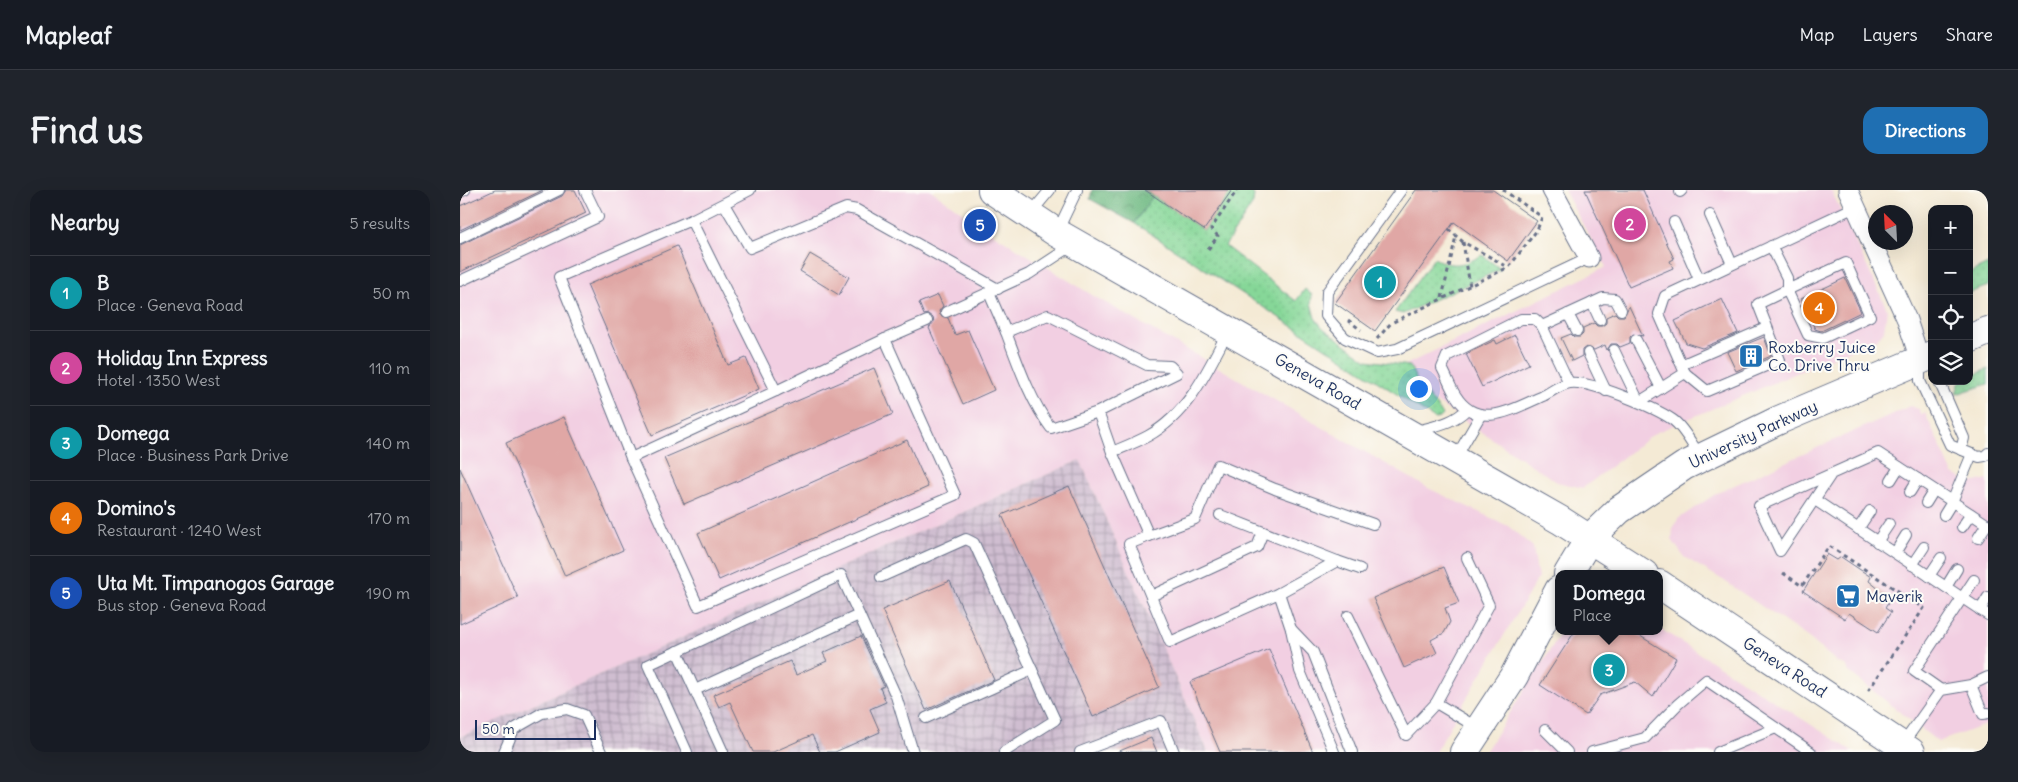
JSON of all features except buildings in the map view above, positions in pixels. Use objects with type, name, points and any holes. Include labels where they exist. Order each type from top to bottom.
[{"type":"main road","name":"Geneva Road","points":[[992,190],[1028,216],[1409,433],[1589,539],[1638,570]]},
{"type":"main road","points":[[1973,337],[1988,331]]},
{"type":"main road","name":"University Parkway","points":[[1570,570],[1589,539],[1619,510],[1700,456],[1928,362]]},
{"type":"main road","name":"Geneva Road","points":[[1663,587],[1860,716],[1906,749]]},
{"type":"main road","points":[[1464,752],[1514,676],[1555,598]]},
{"type":"street","points":[[1552,190],[1589,258]]},
{"type":"street","points":[[1851,198],[1928,362]]},
{"type":"lane","points":[[460,192],[465,190]]},
{"type":"lane","points":[[460,238],[559,190]]},
{"type":"lane","points":[[460,281],[598,216],[585,190]]},
{"type":"lane","points":[[750,190],[691,220],[559,277],[631,458],[698,606],[955,495],[885,340]]},
{"type":"lane","points":[[1028,216],[1050,190]]},
{"type":"lane","points":[[946,312],[1029,274],[1066,238],[1077,190]]},
{"type":"lane","points":[[1400,190],[1327,292],[1326,316],[1345,338],[1376,353],[1397,349],[1589,258]]},
{"type":"lane","points":[[1771,246],[1787,278],[1787,290],[1808,335],[1823,338],[1870,316],[1846,263],[1787,290],[1758,304],[1780,360],[1707,391],[1684,369],[1659,314],[1665,296],[1771,246],[1851,198]]},
{"type":"lane","points":[[724,204],[750,248],[846,208],[857,210],[993,291],[1006,332],[1017,363],[1043,418],[1050,428],[1098,412],[1177,373],[1170,366],[1147,365],[1048,315],[1006,332]]},
{"type":"lane","points":[[1710,215],[1732,264]]},
{"type":"lane","points":[[691,220],[776,391]]},
{"type":"lane","points":[[1674,222],[1699,279]]},
{"type":"lane","points":[[1542,326],[1603,298],[1615,299],[1621,310]]},
{"type":"lane","points":[[1592,303],[1600,320]]},
{"type":"lane","points":[[1568,314],[1577,331]]},
{"type":"lane","points":[[1569,383],[1542,326],[1535,319],[1521,319],[1447,356],[1442,368],[1456,396],[1467,409],[1480,416],[1489,416],[1514,408],[1569,383],[1587,384],[1639,402],[1674,421],[1700,456]]},
{"type":"lane","points":[[631,458],[926,321]]},
{"type":"lane","points":[[1639,402],[1661,388],[1684,369],[1766,328]]},
{"type":"lane","points":[[1112,452],[1149,436],[1183,407],[1201,382],[1228,330]]},
{"type":"lane","points":[[1636,340],[1661,388]]},
{"type":"lane","points":[[1614,350],[1639,402]]},
{"type":"lane","points":[[1588,353],[1606,391]]},
{"type":"lane","points":[[1928,362],[1920,380],[1950,445],[1979,457],[1988,453]]},
{"type":"lane","points":[[1941,385],[1964,438],[1961,450]]},
{"type":"lane","points":[[1409,433],[1449,422],[1459,417],[1467,409]]},
{"type":"lane","points":[[1098,412],[1112,452],[1149,536]]},
{"type":"lane","points":[[1455,460],[1480,416]]},
{"type":"lane","points":[[1830,476],[1780,552],[1759,506],[1878,453],[1987,525],[1978,538]]},
{"type":"lane","points":[[1944,515],[1952,502],[1972,454]]},
{"type":"lane","points":[[1337,561],[1279,592],[1170,642],[1129,544],[1195,519],[1218,465],[1275,489],[1373,524]]},
{"type":"lane","points":[[1891,480],[1899,467]]},
{"type":"lane","points":[[1910,492],[1918,479]]},
{"type":"lane","points":[[1926,503],[1934,490]]},
{"type":"lane","points":[[1814,500],[1984,612],[1988,597]]},
{"type":"lane","points":[[1858,530],[1870,511]]},
{"type":"lane","points":[[1962,527],[1971,514]]},
{"type":"lane","points":[[1220,515],[1360,569]]},
{"type":"lane","points":[[1877,542],[1889,524]]},
{"type":"lane","points":[[1151,596],[1257,547],[1263,532]]},
{"type":"lane","points":[[1895,554],[1906,535]]},
{"type":"lane","points":[[881,577],[966,539],[971,539],[974,542],[1056,720],[1004,752]]},
{"type":"lane","points":[[1912,565],[1924,547]]},
{"type":"lane","points":[[1348,616],[1406,735],[1436,703],[1489,605],[1467,558]]},
{"type":"lane","points":[[1929,576],[1941,558]]},
{"type":"lane","points":[[1946,587],[1958,569]]},
{"type":"lane","points":[[688,752],[648,664],[841,575],[896,696],[913,752]]},
{"type":"lane","points":[[1974,580],[1914,671],[1941,690],[1971,685],[1988,677]]},
{"type":"lane","points":[[1279,592],[1291,629],[1300,671],[1334,752]]},
{"type":"lane","points":[[695,690],[859,615]]},
{"type":"lane","points":[[1291,629],[1313,652],[1352,752]]},
{"type":"lane","points":[[677,651],[723,752]]},
{"type":"lane","points":[[926,718],[1032,670]]},
{"type":"lane","points":[[1592,752],[1646,738],[1678,704],[1706,680],[1811,752]]},
{"type":"lane","points":[[1971,685],[1983,714],[1988,713]]},
{"type":"lane","points":[[1906,749],[1941,690]]},
{"type":"lane","points":[[1436,703],[1479,728]]},
{"type":"lane","points":[[504,752],[514,730],[542,713],[567,709],[584,715],[601,752]]},
{"type":"lane","points":[[1080,752],[1161,721],[1174,752]]},
{"type":"lane","points":[[1718,752],[1776,728]]},
{"type":"lane","points":[[1545,730],[1567,752]]},
{"type":"path","points":[[1208,249],[1218,236],[1210,229],[1237,190]]},
{"type":"path","points":[[1371,338],[1377,339],[1391,323],[1509,267],[1537,230],[1542,217],[1503,190]]},
{"type":"path","points":[[1448,229],[1463,242],[1509,267]]},
{"type":"path","points":[[1442,299],[1456,236]]},
{"type":"path","points":[[1463,242],[1470,286]]},
{"type":"path","points":[[1343,316],[1364,332]]},
{"type":"path","points":[[1783,574],[1802,586],[1829,546],[1924,608],[1868,691]]},
{"type":"shaded area","points":[[460,190],[931,190],[984,228],[1092,295],[1428,488],[1508,526],[1533,547],[1538,578],[1435,752],[1208,752],[1080,460],[460,737]]},
{"type":"shaded area","points":[[1564,190],[1831,190],[1887,309],[1884,331],[1877,339],[1655,433],[1583,488],[1557,482],[1391,372],[1606,267]]},
{"type":"shaded area","points":[[1910,406],[1919,409],[1921,414],[1925,413],[1953,474],[1971,483],[1988,479],[1988,724],[1938,742],[1848,671],[1847,666],[1837,662],[1810,639],[1723,580],[1684,557],[1672,540],[1673,529],[1678,519],[1717,493]]},
{"type":"shaded area","points":[[1080,460],[1208,752],[460,752],[460,737]]},
{"type":"shaded area","points":[[1663,631],[1854,752],[1485,752],[1559,635],[1663,635]]},
{"type":"green space","points":[[1092,190],[1145,190],[1153,196],[1134,223],[1090,199]]},
{"type":"green space","points":[[1231,190],[1250,190],[1254,195],[1253,203],[1225,246],[1296,301],[1305,289],[1312,295],[1311,303],[1315,318],[1323,328],[1367,360],[1410,366],[1417,381],[1443,415],[1440,418],[1435,419],[1134,223],[1153,196],[1204,230]]},
{"type":"green space","points":[[1482,255],[1501,269],[1403,314],[1395,312],[1434,258],[1447,263],[1458,264]]},
{"type":"green space","points":[[1988,264],[1988,286],[1973,292],[1973,271]]},
{"type":"green space","points":[[1988,369],[1988,384],[1956,394],[1959,385],[1973,385],[1973,375]]},
{"type":"place","name":"Holiday Inn Express","points":[[1630,224]]},
{"type":"place","name":"Uta Mt. Timpanogos Garage","points":[[980,225]]},
{"type":"place","name":"B","points":[[1380,282]]},
{"type":"place","name":"Domino's","points":[[1819,308]]},
{"type":"place","name":"Roxberry Juice Co. Drive Thru","points":[[1751,356]]},
{"type":"place","name":"Maverik","points":[[1848,596]]},
{"type":"place","name":"Domega","points":[[1609,670]]}]
